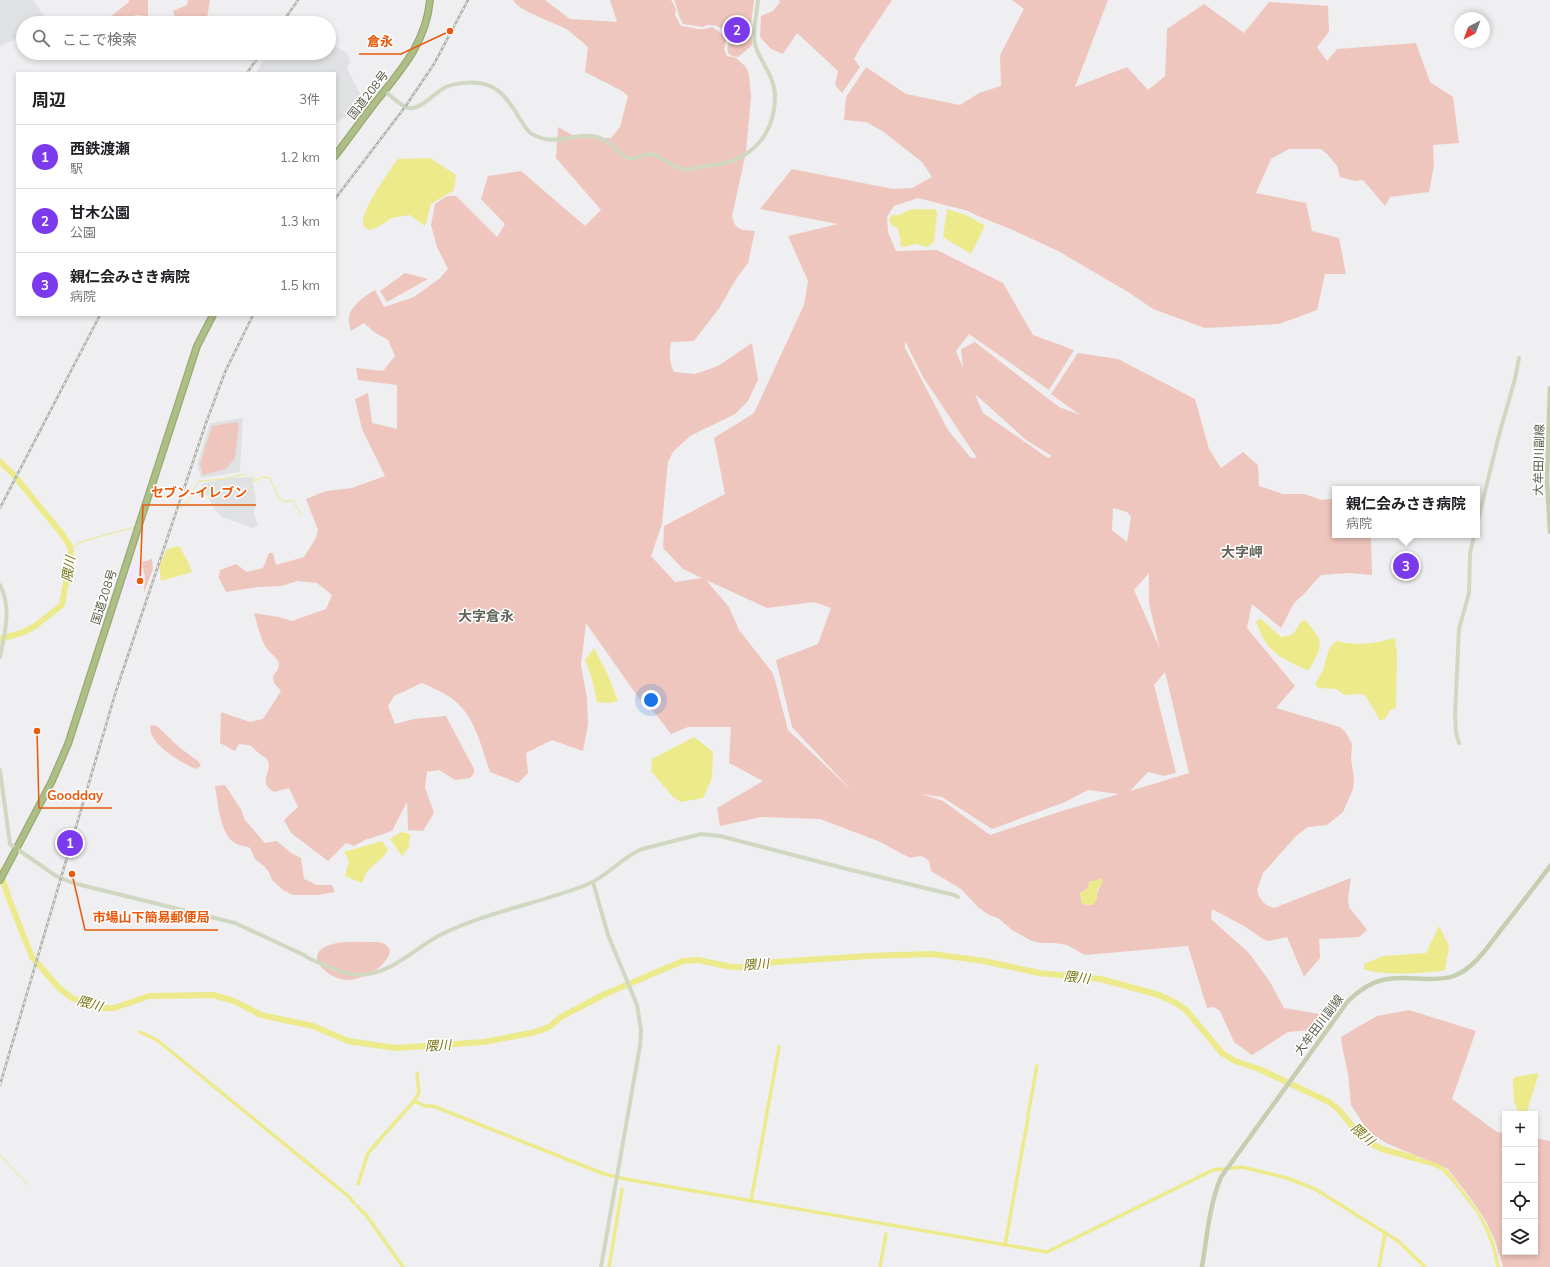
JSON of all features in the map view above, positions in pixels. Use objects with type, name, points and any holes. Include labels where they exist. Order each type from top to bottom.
[{"type":"highway","name":"国道208号","points":[[336,155],[410,59],[421,39],[430,0]]},
{"type":"highway","name":"国道208号","points":[[0,880],[52,781],[68,744],[197,346],[212,316]]},
{"type":"main road","name":"大牟田川副線","points":[[1550,388],[1548,480],[1550,532]]},
{"type":"main road","name":"大牟田川副線","points":[[1202,1267],[1215,1192],[1221,1177],[1348,1001],[1359,991],[1382,979],[1448,978],[1454,976],[1472,964],[1482,954],[1550,866]]},
{"type":"street","points":[[384,91],[405,107],[411,108],[419,106],[440,91],[453,85],[473,83],[484,84],[495,88],[502,94],[526,129],[540,137],[557,140],[581,135],[596,136],[605,140],[627,158],[631,159],[654,155],[674,167],[683,169],[692,169],[733,161],[753,150],[765,136],[774,113],[774,85],[755,45],[754,36],[758,0]]},
{"type":"street","points":[[1480,512],[1499,435],[1515,379],[1519,358]]},
{"type":"street","points":[[1459,743],[1456,733],[1455,714],[1459,629],[1469,593],[1470,554],[1473,538]]},
{"type":"street","points":[[0,585],[6,600],[8,612],[0,657]]},
{"type":"street","points":[[0,770],[10,844],[56,876],[72,883],[235,923],[310,959],[345,973],[360,975],[385,969],[443,934],[460,927],[593,882],[642,849],[706,834],[720,836],[847,870],[958,897]]},
{"type":"street","points":[[593,882],[608,935],[637,1005],[640,1020],[640,1046],[601,1267]]},
{"type":"shaded area","points":[[0,0],[33,0],[44,16],[16,16],[16,38],[0,46]]},
{"type":"shaded area","points":[[129,0],[148,0],[148,16],[111,16],[129,2]]},
{"type":"shaded area","points":[[188,0],[210,0],[207,16],[175,16],[173,11],[187,5]]},
{"type":"shaded area","points":[[513,0],[545,0],[570,19],[617,22],[610,0],[671,0],[676,9],[675,15],[681,26],[699,29],[712,27],[720,32],[726,40],[724,49],[727,56],[736,58],[746,67],[749,74],[751,97],[746,152],[732,216],[735,225],[740,229],[755,231],[748,263],[736,279],[720,307],[694,341],[671,342],[670,361],[674,372],[695,374],[718,366],[752,343],[758,380],[748,401],[735,414],[690,436],[673,452],[668,462],[662,524],[651,556],[675,582],[702,578],[683,569],[663,548],[664,526],[725,494],[714,438],[754,413],[804,305],[808,281],[788,236],[838,224],[760,209],[792,169],[893,189],[912,188],[932,177],[922,162],[884,132],[866,122],[844,120],[846,97],[866,67],[906,94],[960,105],[979,93],[1001,86],[1000,55],[1024,9],[1012,0],[1108,0],[1075,87],[1127,67],[1148,90],[1165,76],[1167,29],[1204,4],[1244,33],[1269,2],[1328,6],[1329,32],[1317,47],[1327,61],[1337,49],[1416,43],[1430,82],[1453,97],[1459,143],[1433,145],[1434,165],[1429,192],[1390,197],[1385,206],[1363,180],[1355,181],[1340,177],[1337,166],[1321,149],[1289,149],[1271,159],[1256,193],[1306,203],[1312,231],[1339,238],[1346,274],[1325,274],[1317,310],[1279,324],[1205,328],[1153,309],[1128,292],[1058,251],[968,211],[918,198],[894,206],[887,217],[888,232],[896,251],[937,250],[1003,283],[1033,335],[1074,350],[1049,390],[969,334],[956,351],[963,368],[961,349],[975,342],[1059,407],[1080,415],[1051,394],[1078,353],[1118,359],[1195,399],[1209,449],[1221,468],[1243,452],[1258,465],[1259,486],[1283,494],[1305,494],[1321,500],[1332,498],[1332,538],[1371,538],[1372,575],[1349,573],[1321,575],[1294,603],[1281,628],[1252,604],[1247,628],[1295,686],[1276,708],[1340,727],[1346,733],[1352,744],[1351,759],[1354,778],[1353,789],[1343,812],[1327,825],[1308,827],[1297,835],[1263,873],[1257,890],[1259,896],[1268,906],[1274,908],[1351,878],[1348,899],[1349,907],[1367,930],[1359,937],[1319,939],[1320,958],[1304,977],[1287,937],[1269,941],[1263,939],[1244,926],[1212,909],[1211,919],[1249,953],[1270,982],[1284,1008],[1331,1016],[1321,1029],[1288,1032],[1252,1055],[1234,1042],[1220,1011],[1214,1007],[1207,1008],[1188,946],[1085,955],[1067,945],[1032,941],[1012,930],[998,918],[989,915],[978,907],[961,889],[931,871],[929,861],[924,857],[920,856],[910,858],[878,841],[820,819],[761,817],[720,826],[717,808],[763,781],[729,763],[731,727],[688,727],[671,734],[654,712],[645,707],[586,623],[581,665],[587,698],[588,724],[583,751],[552,740],[526,753],[528,773],[518,783],[490,772],[472,723],[463,709],[450,697],[422,683],[394,696],[388,706],[395,724],[414,719],[446,716],[474,769],[474,773],[470,778],[455,780],[439,770],[427,772],[425,787],[434,813],[423,831],[408,830],[407,802],[392,831],[365,840],[354,846],[346,843],[328,861],[291,833],[284,820],[298,807],[289,788],[274,792],[266,785],[269,765],[267,759],[250,746],[239,744],[235,751],[220,743],[221,712],[250,722],[263,719],[281,691],[274,683],[273,676],[278,669],[279,664],[277,659],[265,646],[254,613],[279,617],[292,621],[326,609],[332,595],[317,583],[297,581],[282,586],[258,587],[226,592],[219,578],[220,570],[236,564],[247,572],[263,568],[269,553],[273,553],[276,565],[304,557],[316,538],[318,530],[306,499],[326,491],[352,488],[385,476],[362,429],[355,399],[368,393],[372,423],[397,429],[397,385],[358,380],[356,368],[383,371],[395,356],[388,340],[374,332],[364,323],[351,331],[349,320],[350,314],[355,305],[375,290],[384,307],[414,297],[439,279],[448,269],[437,247],[431,225],[435,204],[447,196],[456,196],[497,237],[505,224],[481,199],[488,176],[521,171],[585,226],[601,210],[556,158],[558,127],[574,136],[585,138],[611,138],[620,127],[628,96],[622,91],[585,72],[588,47],[574,35],[566,29],[522,8]],"holes":[[[905,341],[923,377],[977,458],[971,458],[948,430],[905,348]],[[975,394],[1026,440],[1052,456],[1048,458],[983,413]],[[1113,508],[1127,512],[1131,517],[1127,542],[1112,530]],[[1149,573],[1149,604],[1160,649],[1134,590]],[[706,580],[767,608],[814,602],[831,608],[818,644],[776,660],[792,727],[851,790],[788,730],[772,672],[739,630],[729,607]],[[1165,672],[1189,773],[1130,791],[1148,772],[1164,776],[1176,773],[1154,685]],[[1088,790],[1119,794],[990,835],[943,801],[921,794],[942,797],[992,829],[1065,802]],[[1095,881],[1102,884],[1093,905],[1082,904],[1080,893],[1087,889],[1090,882]]]},
{"type":"shaded area","points":[[674,0],[754,0],[751,24],[752,45],[738,57],[734,57],[729,54],[727,50],[729,38],[722,28],[714,25],[703,27],[683,24]]},
{"type":"shaded area","points":[[779,0],[892,0],[854,59],[860,67],[842,93],[835,85],[838,71],[797,33],[783,54],[771,49],[760,37],[761,16],[773,11],[780,2]]},
{"type":"shaded area","points":[[336,47],[346,52],[350,61],[347,69],[366,105],[336,122],[336,72],[257,72],[264,60],[336,60]]},
{"type":"shaded area","points":[[430,158],[456,175],[454,190],[431,204],[425,226],[410,215],[392,218],[376,228],[369,230],[365,227],[363,223],[364,217],[371,200],[398,159]]},
{"type":"shaded area","points":[[935,209],[937,213],[934,242],[927,247],[916,244],[903,247],[901,246],[898,228],[891,225],[889,219],[892,215],[899,215],[913,210]]},
{"type":"shaded area","points":[[947,209],[966,215],[984,225],[984,228],[971,254],[943,237]]},
{"type":"shaded area","points":[[405,273],[428,279],[387,302],[380,291]]},
{"type":"shaded area","points":[[243,418],[240,472],[201,478],[197,465],[210,423]]},
{"type":"shaded area","points":[[237,422],[239,424],[235,458],[226,469],[203,475],[200,464],[212,426]]},
{"type":"shaded area","points":[[252,477],[256,501],[254,514],[258,525],[253,528],[222,517],[215,510],[201,484],[228,478]]},
{"type":"shaded area","points":[[179,546],[192,572],[161,581],[159,566],[167,549]]},
{"type":"shaded area","points":[[152,559],[153,569],[144,593],[145,578],[142,562]]},
{"type":"shaded area","points":[[141,562],[145,587],[122,590],[130,565]]},
{"type":"shaded area","points":[[1260,618],[1281,637],[1291,635],[1300,623],[1305,620],[1316,633],[1320,643],[1317,654],[1309,670],[1306,670],[1284,659],[1270,648],[1263,638],[1256,622]]},
{"type":"shaded area","points":[[1395,638],[1397,654],[1396,708],[1390,710],[1385,719],[1380,720],[1366,697],[1362,694],[1345,695],[1336,689],[1319,688],[1315,684],[1323,670],[1329,649],[1336,641],[1366,644]]},
{"type":"shaded area","points":[[594,648],[607,673],[618,701],[608,703],[597,702],[592,679],[585,660]]},
{"type":"shaded area","points":[[151,725],[157,726],[180,748],[198,761],[201,766],[196,769],[166,752],[154,738],[151,732]]},
{"type":"shaded area","points":[[694,737],[713,752],[712,778],[703,798],[681,802],[673,797],[651,771],[652,759]]},
{"type":"shaded area","points":[[225,785],[242,811],[244,819],[265,843],[277,841],[291,853],[301,858],[304,879],[317,885],[332,885],[335,892],[317,895],[293,895],[283,890],[272,880],[269,872],[255,859],[250,848],[238,845],[230,839],[226,833],[220,818],[215,786]]},
{"type":"shaded area","points":[[401,832],[410,834],[409,847],[402,856],[390,839]]},
{"type":"shaded area","points":[[382,841],[388,850],[383,857],[367,871],[362,883],[345,876],[349,861],[344,852]]},
{"type":"shaded area","points":[[1100,878],[1103,882],[1097,890],[1097,899],[1093,905],[1082,904],[1079,894],[1087,889],[1090,881],[1095,881]]},
{"type":"shaded area","points":[[1439,926],[1449,946],[1445,970],[1427,973],[1404,974],[1381,973],[1364,969],[1364,964],[1383,956],[1426,953]]},
{"type":"shaded area","points":[[378,942],[389,948],[390,953],[388,958],[374,971],[355,979],[346,980],[333,976],[321,967],[318,961],[317,956],[320,951],[332,944]]},
{"type":"shaded area","points":[[1409,1010],[1476,1031],[1452,1099],[1497,1132],[1502,1133],[1502,1255],[1538,1255],[1538,1139],[1550,1141],[1550,1267],[1503,1267],[1495,1241],[1486,1221],[1448,1169],[1386,1143],[1368,1131],[1351,1105],[1348,1073],[1341,1037],[1377,1016]]},
{"type":"shaded area","points":[[1539,1073],[1527,1111],[1518,1111],[1514,1101],[1513,1080],[1515,1077]]},
{"type":"shaded area","points":[[1408,1155],[1436,1163],[1452,1175],[1476,1207],[1491,1233],[1500,1267],[1496,1267],[1493,1250],[1478,1215],[1452,1181],[1441,1170],[1406,1159]]},
{"type":"waterway","name":"隈川","points":[[0,462],[13,474],[62,534],[70,546],[71,553],[62,605],[35,626],[24,632],[0,639]]},
{"type":"waterway","points":[[181,508],[188,501],[199,481],[224,479],[245,475]]},
{"type":"waterway","points":[[253,476],[254,481],[264,477],[270,478],[279,498],[285,502],[292,500],[302,515]]},
{"type":"waterway","points":[[71,548],[83,541],[135,527]]},
{"type":"waterway","name":"隈川","points":[[0,871],[9,899],[32,957],[59,988],[72,998],[101,1008],[114,1008],[149,996],[213,995],[234,1001],[261,1015],[313,1026],[348,1041],[396,1048],[484,1042],[536,1032],[549,1027],[561,1017],[605,994],[683,961],[698,960],[732,967],[748,967],[775,962],[868,956],[932,954],[984,961],[1039,973],[1101,979],[1159,995],[1176,1003],[1186,1010],[1222,1053],[1235,1061],[1259,1069],[1329,1102],[1339,1110],[1357,1132],[1368,1142],[1382,1149],[1414,1158]]},
{"type":"waterway","points":[[140,1032],[157,1040],[348,1196],[354,1203]]},
{"type":"waterway","points":[[751,1201],[779,1047]]},
{"type":"waterway","points":[[1028,1115],[1037,1066]]},
{"type":"waterway","points":[[358,1184],[368,1153],[414,1101],[419,1093],[417,1073]]},
{"type":"waterway","points":[[414,1101],[425,1106],[433,1106],[604,1174],[625,1179],[1047,1252],[1213,1170],[1242,1167],[1287,1178],[1315,1189],[1398,1241],[1425,1267]]},
{"type":"waterway","points":[[1005,1245],[1028,1118]]},
{"type":"waterway","points":[[0,1155],[28,1185]]},
{"type":"waterway","points":[[609,1267],[622,1189]]},
{"type":"waterway","points":[[357,1206],[366,1215],[403,1267]]},
{"type":"waterway","points":[[1379,1267],[1385,1233]]},
{"type":"waterway","points":[[880,1267],[886,1234]]},
{"type":"railway","points":[[287,16],[298,0]]},
{"type":"railway","points":[[336,198],[405,107],[434,64],[468,0]]},
{"type":"railway","points":[[248,72],[256,60]]},
{"type":"railway","points":[[0,508],[99,316]]},
{"type":"railway","points":[[0,1085],[116,691],[206,423],[225,372],[253,316]]},
{"type":"place","name":"甘木公園","points":[[737,30]]},
{"type":"place","name":"倉永","points":[[450,31]]},
{"type":"place","name":"親仁会みさき病院","points":[[1406,566]]},
{"type":"place","name":"セブン-イレブン","points":[[140,581]]},
{"type":"place","name":"Goodday","points":[[37,731]]},
{"type":"place","name":"西鉄渡瀬","points":[[70,843]]},
{"type":"place","name":"市場山下簡易郵便局","points":[[72,874]]},
{"type":"district","name":"大字岬","points":[[1242,552]]},
{"type":"district","name":"大字倉永","points":[[486,616]]}]
